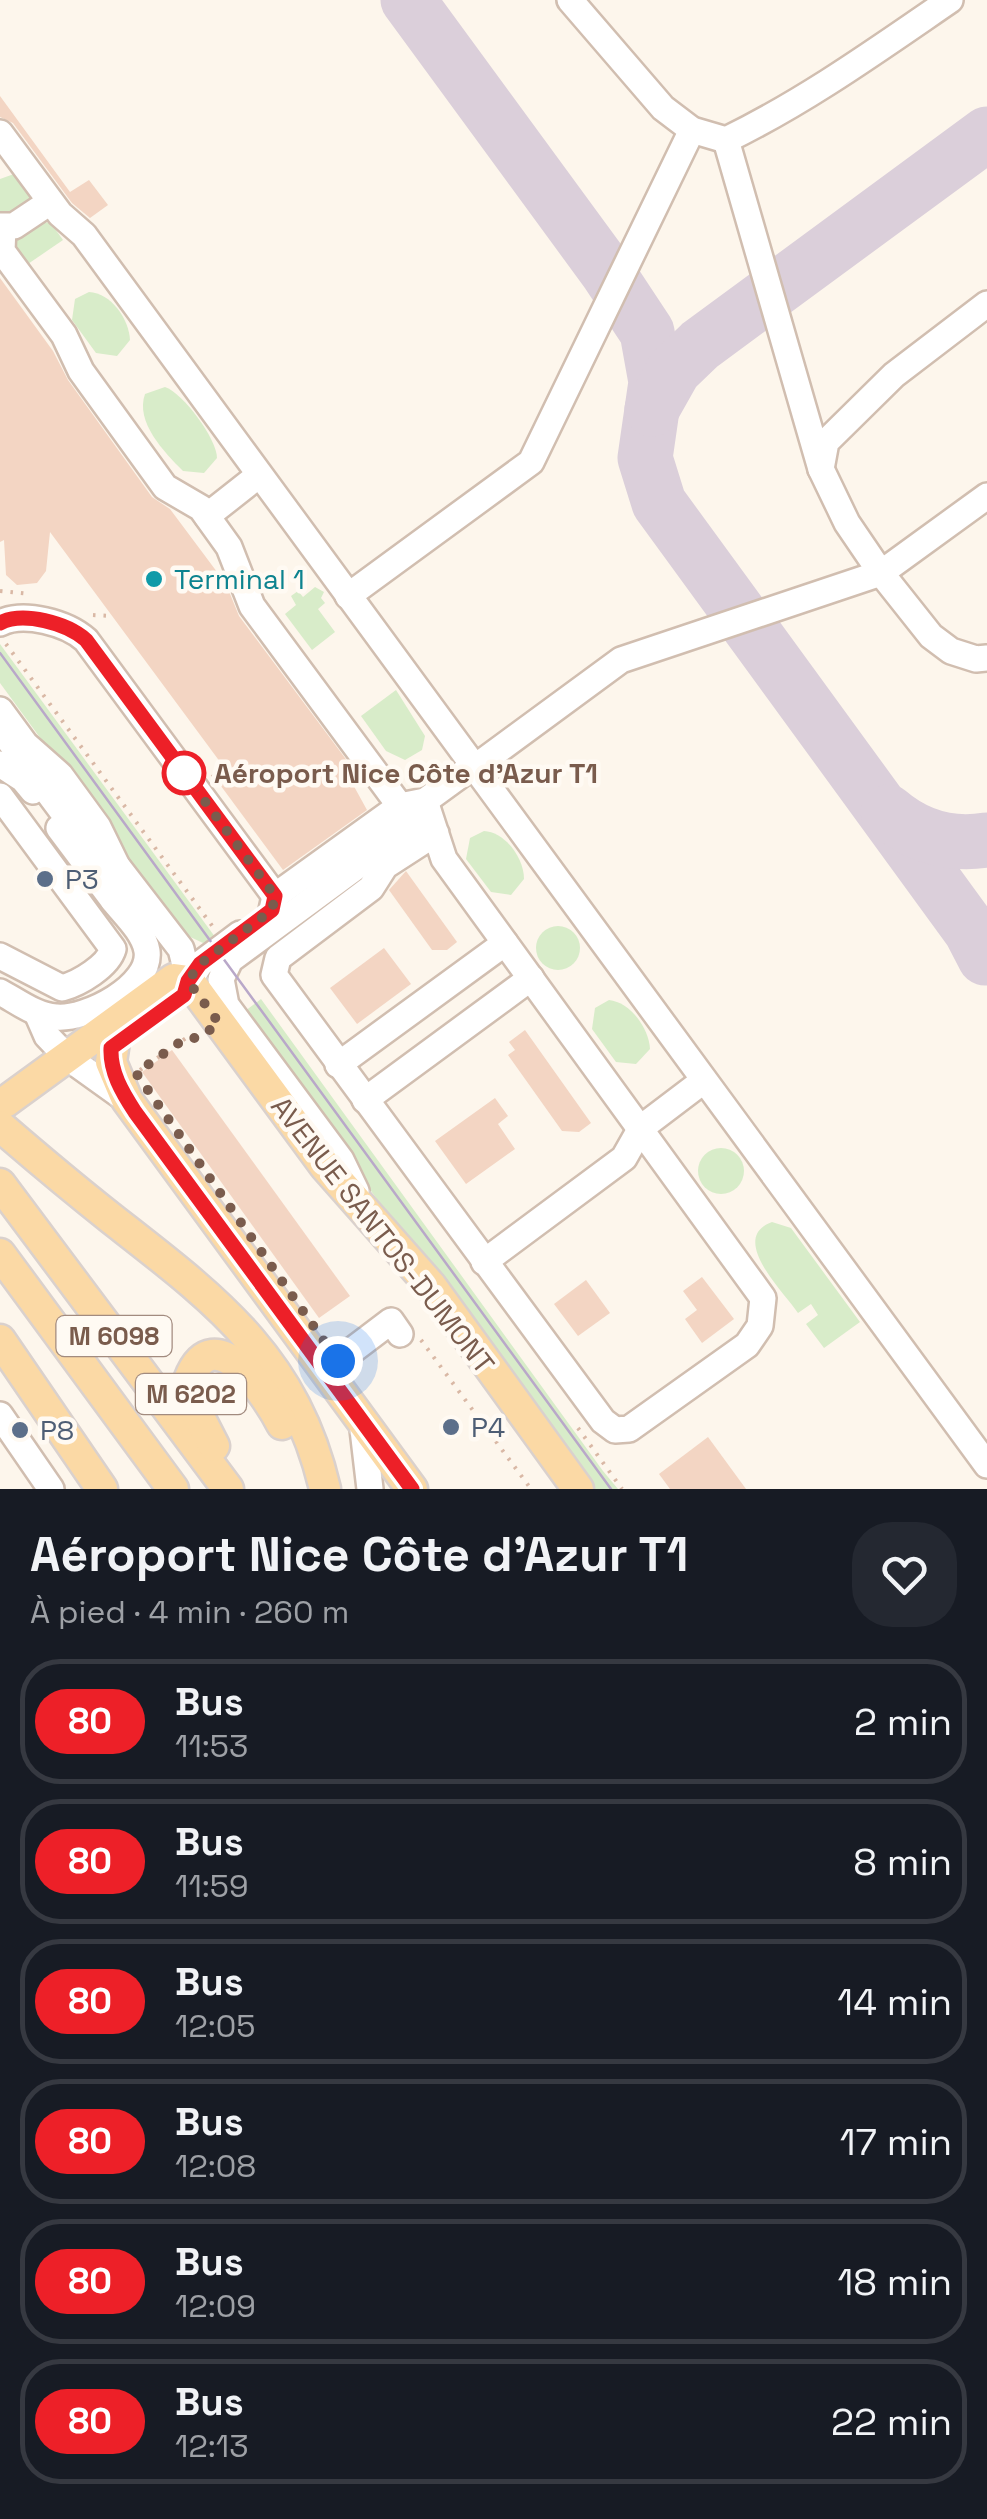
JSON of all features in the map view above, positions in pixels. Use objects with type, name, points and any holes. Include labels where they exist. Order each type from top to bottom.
[{"type":"main road","name":"AVENUE SANTOS-DUMONT","points":[[188,981],[325,1166],[431,1286],[578,1489]]},
{"type":"main road","points":[[2,1114],[39,1078],[57,1043],[114,1035],[184,995],[188,981]]},
{"type":"main road","points":[[114,1035],[114,1072],[132,1086],[325,1371],[412,1489]]},
{"type":"main road","name":"M 6202","points":[[2,1114],[244,1331],[292,1400],[307,1430],[325,1489]]},
{"type":"main road","name":"M 6098","points":[[0,1184],[232,1489]]},
{"type":"main road","name":"M 6098","points":[[0,1254],[172,1489]]},
{"type":"main road","points":[[0,1340],[102,1489]]},
{"type":"main road","name":"M 6202","points":[[232,1489],[190,1394],[193,1370],[212,1357],[235,1361],[258,1384],[288,1434],[305,1489]]},
{"type":"main road","name":"M 6202","points":[[126,1428],[158,1489]]},
{"type":"street","points":[[570,0],[664,108],[692,130],[726,140],[832,81],[950,0]]},
{"type":"street","points":[[348,596],[531,462],[692,130]]},
{"type":"street","points":[[726,140],[821,469],[847,523],[932,636],[951,652],[987,658]]},
{"type":"street","points":[[4,147],[84,235],[987,1466]]},
{"type":"street","points":[[50,202],[24,221],[2,226],[2,251],[64,335],[90,383],[165,487],[201,508],[229,546],[252,606],[436,833],[444,859],[763,1298],[763,1316],[756,1335],[636,1426],[615,1430],[602,1422],[276,982],[274,963],[372,888],[386,866],[436,833]]},
{"type":"street","points":[[821,469],[826,442],[894,375],[987,304]]},
{"type":"street","points":[[206,516],[259,475]]},
{"type":"street","points":[[188,981],[200,964],[272,910],[275,896],[474,767],[621,660],[881,573],[987,496]]},
{"type":"street","points":[[0,623],[17,618],[60,625],[86,640],[275,896]]},
{"type":"street","points":[[0,693],[98,828],[118,866],[181,950],[188,981]]},
{"type":"street","points":[[0,710],[26,744],[60,775]]},
{"type":"street","points":[[0,728],[7,756],[146,946],[147,963],[142,976],[82,1016],[58,1018],[57,1043]]},
{"type":"street","points":[[7,756],[74,827],[118,866]]},
{"type":"street","points":[[0,796],[111,944],[113,952],[110,959],[78,982],[62,988],[0,956]]},
{"type":"street","points":[[370,1217],[341,1160],[226,1005],[220,980],[230,960],[413,825],[412,804]]},
{"type":"street","points":[[113,900],[118,866]]},
{"type":"street","points":[[338,1065],[505,942]]},
{"type":"street","points":[[365,1100],[532,978]]},
{"type":"street","points":[[0,992],[57,1043],[132,1086]]},
{"type":"street","points":[[484,1262],[624,1158],[642,1128],[703,1082]]},
{"type":"street","points":[[325,1371],[392,1322],[398,1331]]},
{"type":"street","points":[[0,1415],[51,1489]]},
{"type":"street","points":[[362,1421],[370,1489]]},
{"type":"path","points":[[0,636],[215,930]]},
{"type":"path","points":[[132,1086],[186,1038],[199,1038],[219,1023]]},
{"type":"path","points":[[398,1331],[406,1320],[531,1489]]},
{"type":"green space","points":[[14,174],[30,196],[19,210],[0,212],[0,179]]},
{"type":"green space","points":[[50,222],[63,240],[25,266],[13,243],[38,224]]},
{"type":"green space","points":[[89,292],[111,302],[126,324],[130,340],[117,356],[96,353],[72,320],[75,299]]},
{"type":"green space","points":[[165,387],[189,407],[216,450],[217,458],[204,473],[183,471],[148,426],[143,405],[145,394]]},
{"type":"green space","points":[[315,587],[324,592],[321,598],[325,603],[318,609],[335,632],[312,650],[285,614],[296,605],[291,596],[298,591],[303,597]]},
{"type":"green space","points":[[0,644],[218,941],[203,943],[184,934],[0,683]]},
{"type":"green space","points":[[396,690],[425,736],[422,750],[405,760],[386,751],[361,716]]},
{"type":"green space","points":[[484,831],[506,841],[521,863],[524,879],[511,895],[491,892],[466,859],[470,838]]},
{"type":"green space","points":[[558,926],[573,933],[580,948],[573,963],[558,970],[543,963],[536,948],[543,933]]},
{"type":"green space","points":[[261,999],[618,1489],[590,1489],[241,1014]]},
{"type":"green space","points":[[609,1000],[631,1011],[646,1033],[650,1049],[636,1064],[616,1062],[592,1029],[595,1008]]},
{"type":"green space","points":[[721,1148],[737,1155],[744,1171],[737,1187],[721,1194],[705,1187],[698,1171],[705,1155]]},
{"type":"green space","points":[[772,1222],[791,1228],[860,1322],[824,1348],[806,1324],[818,1315],[811,1304],[798,1313],[757,1252],[755,1240],[760,1230]]},
{"type":"building","points":[[0,96],[70,192],[89,180],[108,205],[90,218],[72,203],[13,123],[0,117]]},
{"type":"building","name":"Terminal 1","points":[[0,278],[152,497],[170,509],[226,584],[239,616],[351,766],[345,770],[367,810],[283,870],[218,782],[229,774],[50,532],[46,571],[37,583],[17,585],[6,575],[4,540],[0,542]]},
{"type":"building","points":[[406,871],[457,942],[447,950],[432,950],[389,890]]},
{"type":"building","points":[[384,948],[411,984],[357,1024],[330,988]]},
{"type":"building","points":[[525,1030],[591,1123],[579,1132],[562,1131],[508,1055],[515,1050],[509,1042]]},
{"type":"building","points":[[172,1050],[350,1296],[319,1318],[142,1072]]},
{"type":"building","points":[[495,1098],[508,1116],[498,1124],[515,1149],[466,1184],[435,1141]]},
{"type":"building","points":[[702,1277],[734,1319],[702,1343],[685,1319],[697,1310],[683,1291]]},
{"type":"building","points":[[586,1280],[610,1313],[578,1336],[554,1304]]},
{"type":"building","points":[[708,1437],[746,1489],[670,1489],[659,1474]]},
{"type":"taxiway","points":[[408,0],[647,332],[656,382],[645,458],[659,503],[971,931],[985,958]]},
{"type":"taxiway","points":[[652,409],[674,370],[700,345],[987,134]]},
{"type":"taxiway","points":[[888,812],[934,837],[960,842],[987,840]]},
{"type":"tram line","points":[[0,653],[611,1489]]},
{"type":"bus line","name":"80","points":[[0,623],[17,618],[60,625],[86,640],[275,896],[272,910],[200,964],[184,995],[111,1048],[111,1062],[119,1086],[135,1112],[412,1489]]},
{"type":"place","name":"Terminal 1","points":[[154,579]]},
{"type":"place","name":"Aéroport Nice Côte d’Azur T1","points":[[184,773]]},
{"type":"place","name":"P3","points":[[45,879]]},
{"type":"place","name":"P4","points":[[451,1427]]},
{"type":"place","name":"P8","points":[[20,1430]]},
{"type":"route","points":[[184,773],[275,896],[272,910],[200,964],[188,981],[219,1023],[199,1038],[186,1038],[136,1073],[338,1361]]}]
